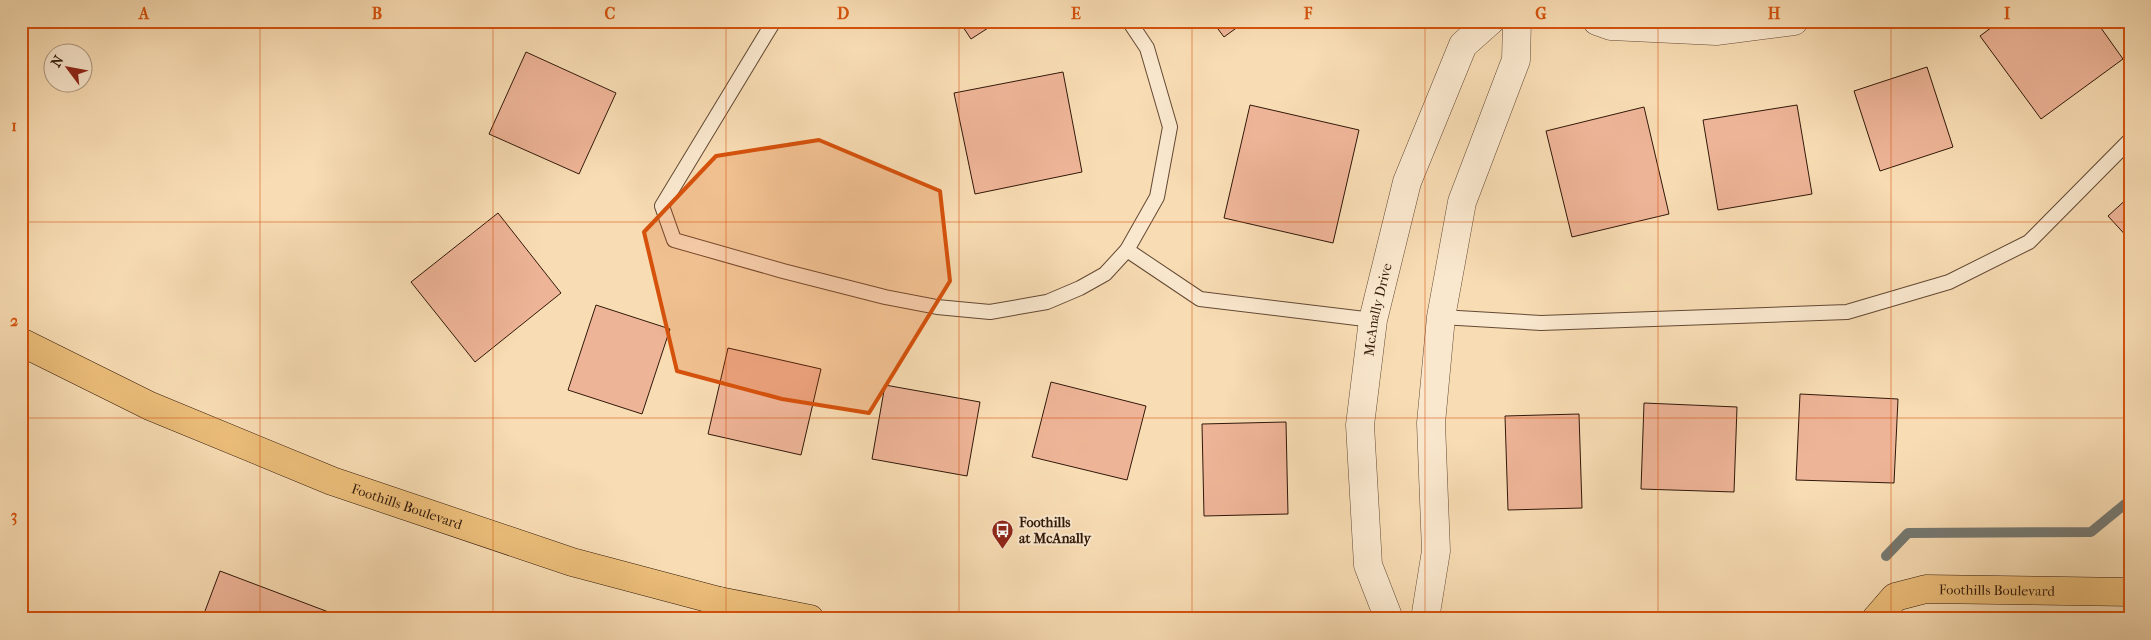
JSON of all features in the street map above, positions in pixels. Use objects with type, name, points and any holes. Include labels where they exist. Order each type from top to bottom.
[{"type":"main road","name":"Foothills Boulevard","points":[[21,342],[150,406],[332,480],[716,610],[810,619]]},
{"type":"main road","name":"Foothills Boulevard","points":[[1876,619],[1895,597],[1926,589],[2130,592]]},
{"type":"street","name":"McAnally Drive","points":[[1389,619],[1368,565],[1360,425],[1373,320],[1407,182],[1463,45],[1490,21]]},
{"type":"street","points":[[1425,619],[1436,551],[1431,423],[1441,317],[1462,202],[1516,60],[1517,21]]},
{"type":"street","points":[[1597,21],[1611,26],[1716,30],[1794,21]]},
{"type":"lane","points":[[774,21],[662,206],[674,240],[783,271],[886,297],[937,308],[990,312],[1047,302],[1104,274],[1127,250],[1157,197],[1170,127],[1147,48],[1129,21]]},
{"type":"lane","points":[[1441,317],[1541,323],[1847,312],[1949,282],[2029,242],[2130,140]]},
{"type":"lane","points":[[1127,250],[1200,299],[1373,320]]},
{"type":"highlighted area","points":[[819,140],[940,191],[950,281],[869,413],[782,399],[677,371],[644,232],[716,156]]},
{"type":"building","points":[[959,21],[999,21],[971,39]]},
{"type":"building","points":[[1212,21],[1246,21],[1224,37]]},
{"type":"building","points":[[2000,21],[2096,21],[2123,59],[2041,119],[1980,36]]},
{"type":"building","points":[[526,52],[616,93],[579,174],[489,134]]},
{"type":"building","points":[[1927,67],[1953,147],[1880,171],[1854,91]]},
{"type":"building","points":[[1063,72],[1082,172],[975,194],[954,93]]},
{"type":"building","points":[[1250,105],[1359,130],[1333,243],[1224,218]]},
{"type":"building","points":[[1797,105],[1812,194],[1718,210],[1703,120]]},
{"type":"building","points":[[1644,107],[1669,214],[1572,237],[1546,131]]},
{"type":"building","points":[[2130,196],[2130,240],[2108,216]]},
{"type":"building","points":[[498,213],[561,293],[475,362],[411,282]]},
{"type":"building","points":[[596,305],[670,329],[642,414],[568,390]]},
{"type":"building","points":[[728,348],[821,369],[801,455],[708,434]]},
{"type":"building","points":[[1051,382],[1146,406],[1127,480],[1032,457]]},
{"type":"building","points":[[885,385],[980,402],[967,476],[872,459]]},
{"type":"building","points":[[1800,394],[1898,399],[1894,483],[1796,480]]},
{"type":"building","points":[[1644,403],[1737,407],[1734,492],[1641,489]]},
{"type":"building","points":[[1579,414],[1582,508],[1508,510],[1505,416]]},
{"type":"building","points":[[1286,422],[1288,514],[1204,516],[1202,424]]},
{"type":"building","points":[[220,571],[347,619],[202,619]]},
{"type":"waterway","points":[[1886,556],[1908,533],[2091,532],[2130,500]]},
{"type":"place","name":"Foothills at McAnally","points":[[1003,549]]}]
